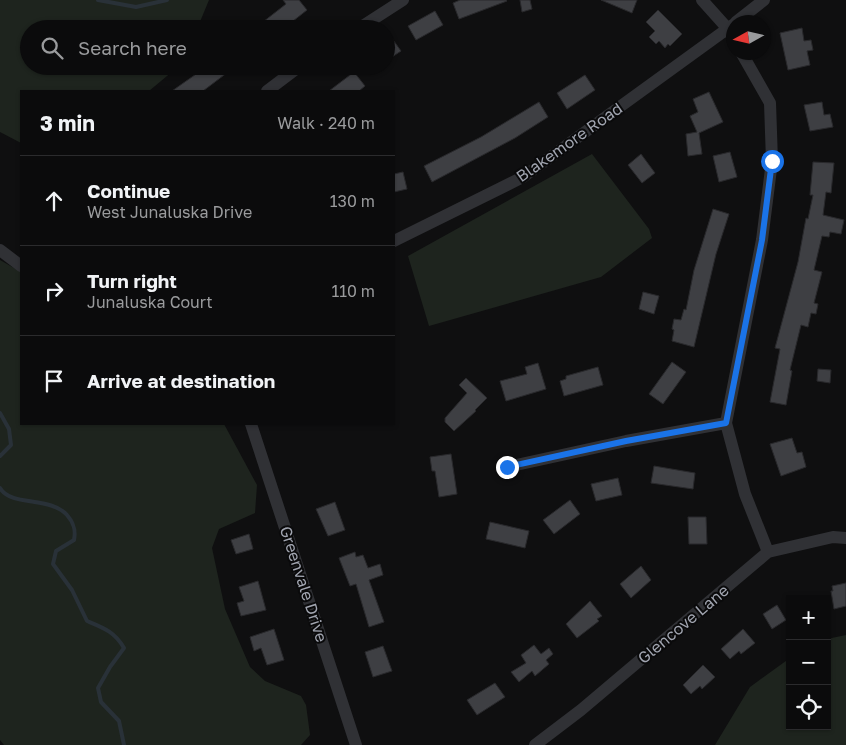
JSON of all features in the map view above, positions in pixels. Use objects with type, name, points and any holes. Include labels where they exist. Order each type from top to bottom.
[{"type":"street","points":[[372,20],[403,0]]},
{"type":"street","points":[[702,0],[726,22]]},
{"type":"street","name":"Blakemore Road","points":[[748,15],[764,0]]},
{"type":"street","name":"Blakemore Road","points":[[395,241],[523,177],[726,34]]},
{"type":"street","points":[[746,60],[770,103],[772,161],[762,240],[726,423],[745,494],[768,552]]},
{"type":"street","points":[[268,90],[288,75]]},
{"type":"street","points":[[0,250],[20,265]]},
{"type":"street","points":[[507,467],[626,441],[726,423]]},
{"type":"street","name":"Greenvale Drive","points":[[251,425],[356,745]]},
{"type":"street","name":"Glencove Lane","points":[[535,745],[582,710],[768,552],[833,537],[846,538]]},
{"type":"shaded area","points":[[0,0],[209,0],[201,20],[20,20],[20,75],[168,75],[150,90],[20,90],[20,142],[0,132]]},
{"type":"shaded area","points":[[592,154],[649,229],[652,238],[601,277],[429,326],[408,256]]},
{"type":"shaded area","points":[[0,260],[20,271],[20,425],[225,425],[257,485],[255,513],[219,529],[212,548],[225,609],[250,667],[265,681],[301,696],[306,705],[310,735],[301,745],[4,745],[0,740]]},
{"type":"shaded area","points":[[846,635],[846,745],[715,745],[750,687],[786,661],[786,730],[831,730],[831,638]]},
{"type":"building","points":[[283,0],[299,0],[307,10],[294,20],[266,20],[286,4]]},
{"type":"building","points":[[460,0],[507,1],[459,19],[453,3]]},
{"type":"building","points":[[520,0],[530,0],[532,9],[522,12]]},
{"type":"building","points":[[601,0],[637,0],[632,13]]},
{"type":"building","points":[[658,10],[682,34],[670,46],[668,44],[665,48],[659,41],[656,44],[649,37],[655,31],[646,22]]},
{"type":"building","points":[[435,11],[443,25],[416,40],[408,26]]},
{"type":"building","points":[[802,28],[804,41],[811,40],[813,50],[807,51],[810,65],[788,70],[780,33]]},
{"type":"building","points":[[395,43],[401,51],[395,55]]},
{"type":"building","points":[[195,75],[224,75],[204,90],[173,90]]},
{"type":"building","points":[[350,75],[356,75],[365,86],[360,90],[330,90]]},
{"type":"building","points":[[585,75],[595,90],[567,109],[557,93]]},
{"type":"building","points":[[709,92],[723,122],[699,133],[702,154],[688,156],[686,134],[697,132],[690,116],[698,112],[693,99]]},
{"type":"building","points":[[539,102],[548,117],[515,138],[432,182],[424,166],[481,137]]},
{"type":"building","points":[[822,102],[824,115],[830,114],[833,127],[810,131],[804,105]]},
{"type":"building","points":[[730,152],[737,177],[719,182],[713,156]]},
{"type":"building","points":[[641,154],[655,173],[642,183],[628,165]]},
{"type":"building","points":[[813,162],[834,163],[831,193],[826,192],[823,215],[844,220],[841,234],[830,232],[829,237],[822,236],[814,270],[822,272],[814,303],[818,304],[816,314],[811,313],[808,327],[801,325],[790,370],[792,371],[786,405],[770,402],[780,349],[775,348],[798,262],[806,218],[808,219],[813,195],[810,195]]},
{"type":"building","points":[[403,172],[407,189],[395,192],[395,174]]},
{"type":"building","points":[[713,209],[729,214],[716,254],[694,347],[672,341],[674,330],[672,329],[674,319],[681,320],[684,309],[686,310],[694,270]]},
{"type":"building","points":[[643,292],[659,296],[654,314],[639,309]]},
{"type":"building","points":[[672,362],[686,372],[663,404],[649,394]]},
{"type":"building","points":[[538,363],[546,389],[506,401],[500,381],[527,374],[525,367]]},
{"type":"building","points":[[598,367],[603,385],[564,396],[560,381],[566,379],[566,376]]},
{"type":"building","points":[[818,369],[831,370],[830,383],[817,381]]},
{"type":"building","points":[[466,378],[487,398],[454,431],[445,422],[445,418],[467,393],[459,385]]},
{"type":"building","points":[[792,438],[797,453],[802,452],[806,467],[781,476],[770,444]]},
{"type":"building","points":[[451,454],[457,494],[439,497],[435,471],[432,471],[430,457]]},
{"type":"building","points":[[654,466],[695,473],[693,489],[651,483]]},
{"type":"building","points":[[618,478],[622,495],[596,501],[591,484]]},
{"type":"building","points":[[570,500],[580,514],[554,534],[543,520]]},
{"type":"building","points":[[335,502],[345,530],[328,536],[316,509]]},
{"type":"building","points":[[688,517],[706,517],[707,544],[689,544]]},
{"type":"building","points":[[490,522],[529,531],[525,548],[486,539]]},
{"type":"building","points":[[249,534],[253,549],[236,554],[231,540]]},
{"type":"building","points":[[355,552],[356,557],[363,555],[368,568],[380,564],[383,575],[369,580],[384,622],[369,627],[356,584],[350,586],[339,558]]},
{"type":"building","points":[[641,566],[651,580],[631,598],[620,584]]},
{"type":"building","points":[[258,581],[266,610],[241,616],[237,603],[244,601],[239,587]]},
{"type":"building","points":[[846,583],[846,606],[834,609],[832,586]]},
{"type":"building","points":[[590,601],[602,616],[597,619],[599,621],[577,638],[566,624]]},
{"type":"building","points":[[777,605],[786,620],[772,629],[763,614]]},
{"type":"building","points":[[274,629],[284,660],[267,665],[261,648],[254,651],[250,637]]},
{"type":"building","points":[[743,629],[755,643],[741,654],[739,651],[730,659],[721,649]]},
{"type":"building","points":[[534,645],[541,654],[549,648],[553,654],[546,660],[549,664],[535,676],[532,671],[519,682],[511,672],[526,663],[521,655]]},
{"type":"building","points":[[383,646],[392,671],[373,677],[365,652]]},
{"type":"building","points":[[703,665],[715,677],[702,689],[700,686],[691,694],[683,685]]},
{"type":"building","points":[[495,683],[505,697],[477,715],[467,700]]},
{"type":"waterway","points":[[98,0],[136,7],[167,0]]},
{"type":"waterway","points":[[0,413],[9,429],[11,445],[0,456]]},
{"type":"waterway","points":[[0,488],[5,494],[13,498],[51,505],[60,509],[73,524],[75,530],[74,540],[56,551],[53,564],[72,590],[87,621],[113,634],[124,648],[98,688],[101,702],[119,721],[124,745]]},
{"type":"route","points":[[507,467],[626,441],[726,423],[762,240],[772,161]]}]
